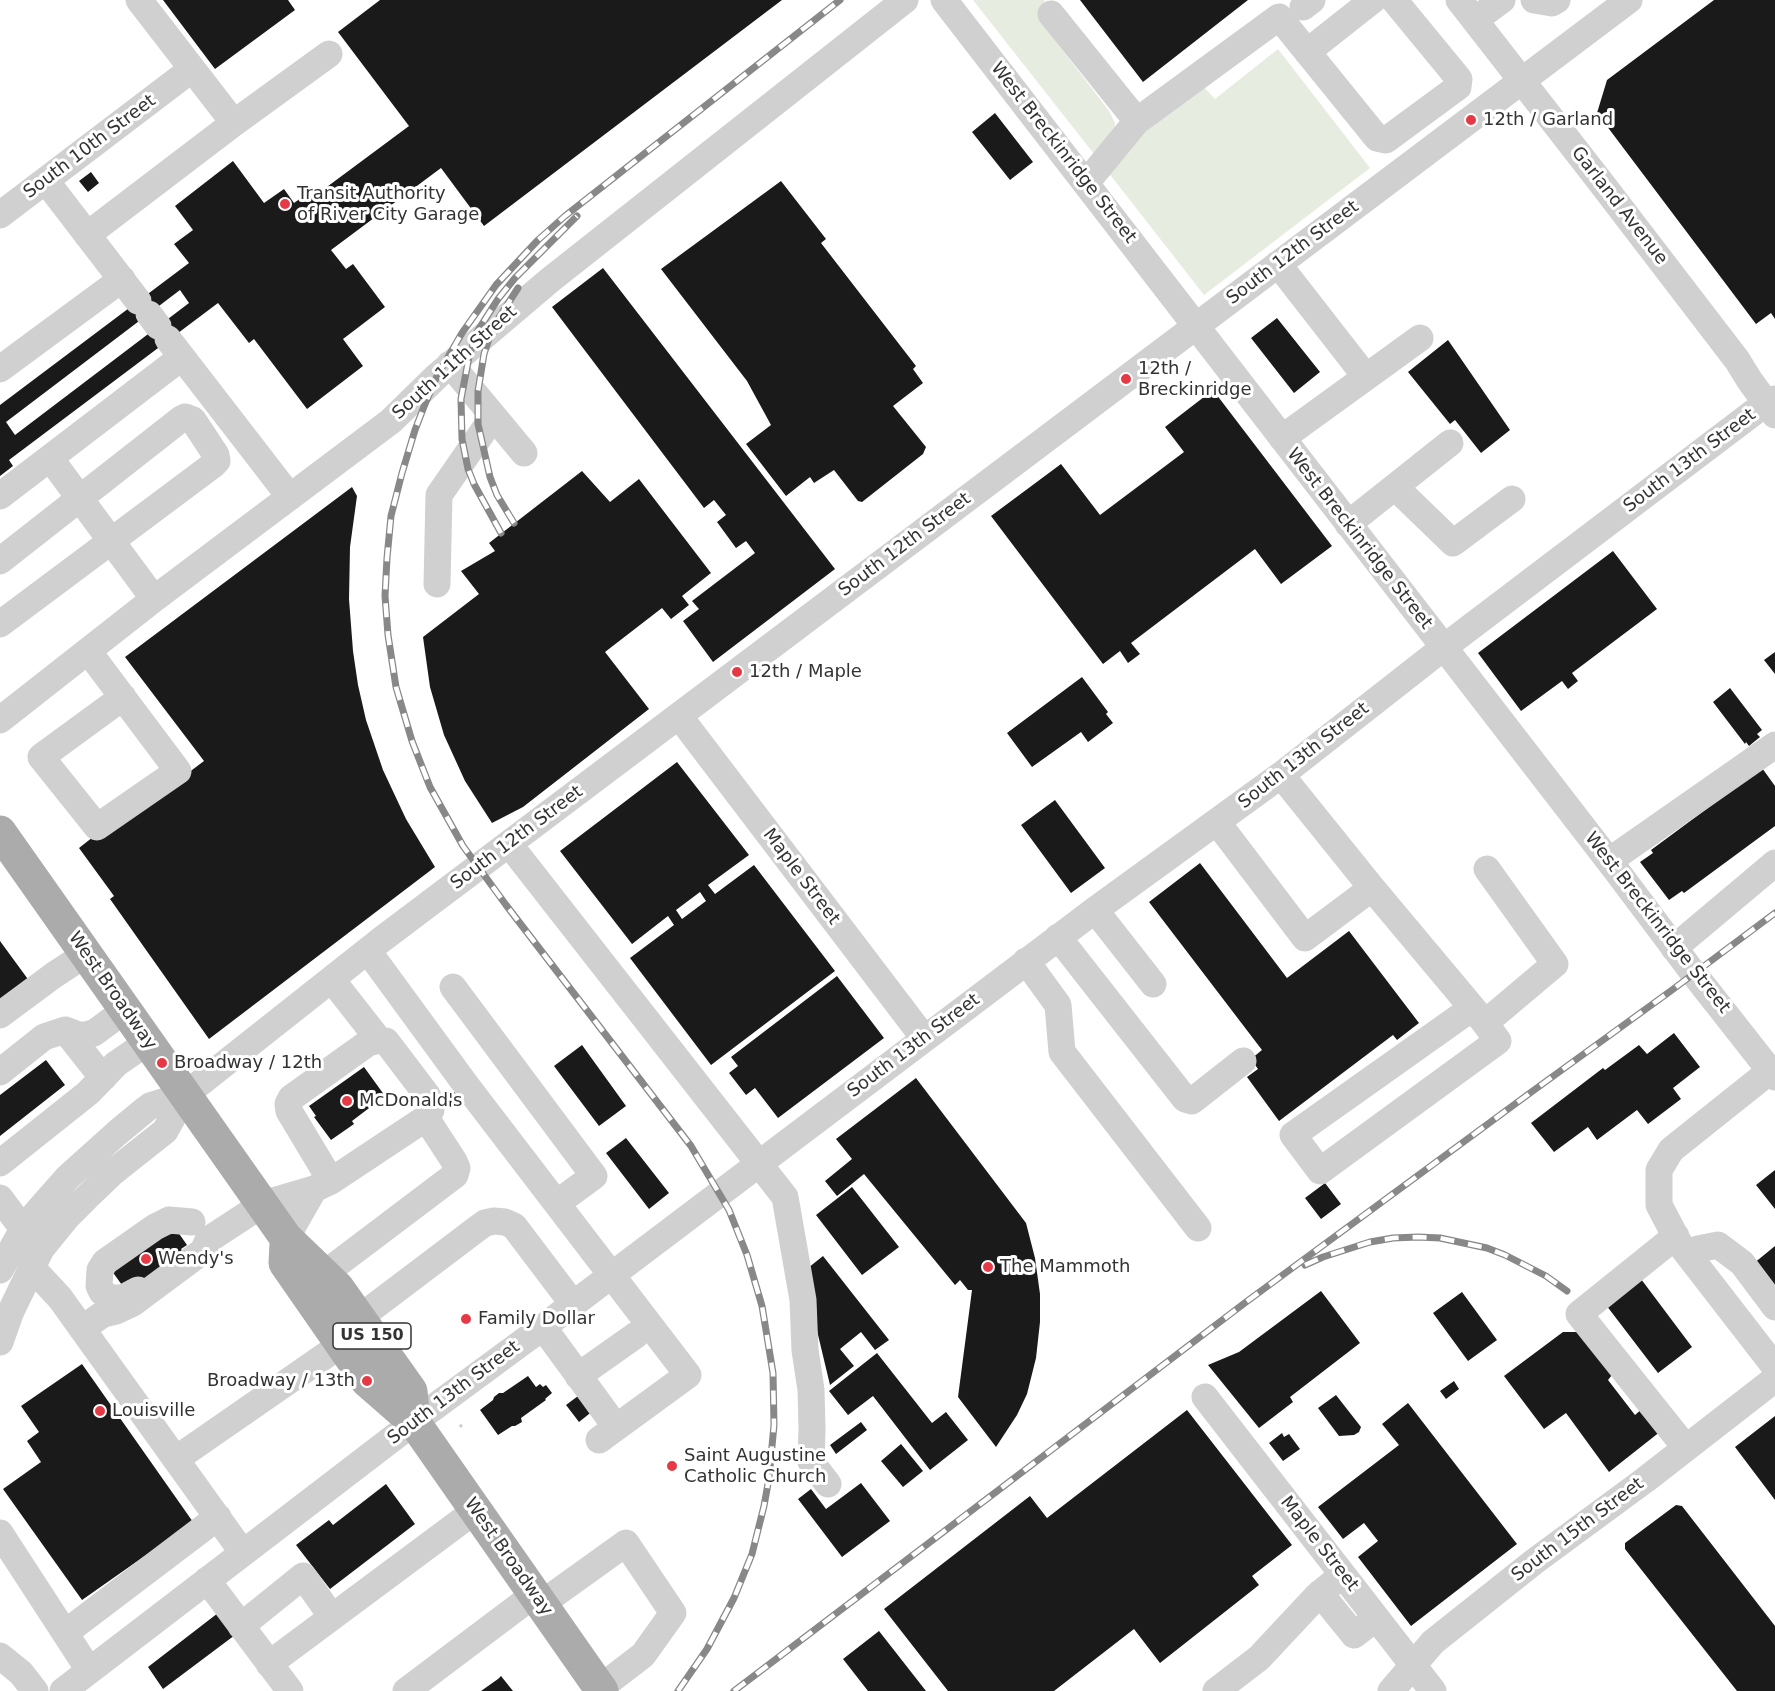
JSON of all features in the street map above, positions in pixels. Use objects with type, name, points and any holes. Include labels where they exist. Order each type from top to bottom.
[{"type":"main road","name":"West Broadway","points":[[0,832],[286,1238],[338,1288],[351,1331]]},
{"type":"main road","name":"West Broadway","points":[[286,1238],[285,1263],[411,1391],[414,1422],[601,1690]]},
{"type":"street","points":[[139,0],[186,74],[234,123]]},
{"type":"street","name":"South 11th Street","points":[[0,720],[154,599],[391,421],[450,364],[550,280],[905,0]]},
{"type":"street","name":"West Breckinridge Street","points":[[944,0],[1773,1074]]},
{"type":"street","points":[[1307,52],[1373,0]]},
{"type":"street","points":[[1086,183],[1137,121],[1279,17],[1377,138],[1386,140],[1458,87],[1459,79],[1394,0]]},
{"type":"street","points":[[1467,10],[1502,0]]},
{"type":"street","points":[[1534,0],[1552,3],[1557,0]]},
{"type":"street","name":"South 12th Street","points":[[185,1095],[509,844],[1629,0]]},
{"type":"street","name":"Garland Avenue","points":[[1467,10],[1772,406]]},
{"type":"street","points":[[1051,14],[1137,121]]},
{"type":"street","points":[[87,235],[329,54]]},
{"type":"street","name":"South 10th Street","points":[[0,215],[186,74]]},
{"type":"street","points":[[46,181],[290,497]]},
{"type":"street","points":[[1278,264],[1366,377]]},
{"type":"street","points":[[0,369],[122,279]]},
{"type":"street","points":[[0,496],[50,458],[159,327]]},
{"type":"street","points":[[1282,438],[1420,338]]},
{"type":"street","points":[[450,364],[524,453]]},
{"type":"street","name":"South 13th Street","points":[[63,1691],[414,1422],[1026,961],[1281,775],[1443,648],[1772,406]]},
{"type":"street","points":[[0,561],[185,417],[193,420],[216,455],[217,461],[0,624]]},
{"type":"street","points":[[437,584],[440,495],[493,417]]},
{"type":"street","points":[[1348,524],[1450,443]]},
{"type":"street","points":[[50,458],[154,599]]},
{"type":"street","points":[[1395,487],[1453,543],[1512,499]]},
{"type":"street","points":[[88,651],[123,697],[178,771],[97,827],[41,757],[123,697]]},
{"type":"street","name":"Maple Street","points":[[679,716],[924,1038]]},
{"type":"street","points":[[1609,861],[1775,745]]},
{"type":"street","points":[[1281,775],[1478,1015],[1498,1041],[1320,1171],[1293,1135],[1478,1015],[1555,964],[1487,869]]},
{"type":"street","points":[[1217,822],[1305,938],[1372,888]]},
{"type":"street","points":[[509,844],[785,1197],[803,1300],[805,1350],[811,1390],[811,1462],[828,1484]]},
{"type":"street","points":[[1674,948],[1775,863]]},
{"type":"street","points":[[1095,910],[1153,984]]},
{"type":"street","points":[[1058,937],[1185,1099],[1192,1101],[1243,1061]]},
{"type":"street","points":[[368,951],[466,1085],[688,1375],[608,1433],[578,1376],[543,1327]]},
{"type":"street","points":[[0,1015],[86,954]]},
{"type":"street","points":[[1026,961],[1058,1005],[1062,1052],[1198,1228]]},
{"type":"street","points":[[332,980],[379,1040]]},
{"type":"street","points":[[453,987],[594,1176],[557,1203]]},
{"type":"street","points":[[0,1072],[44,1037],[65,1030],[81,1036],[94,1033],[125,1010]]},
{"type":"street","points":[[65,1030],[103,1078]]},
{"type":"street","points":[[177,1270],[166,1270],[123,1298],[110,1298],[102,1292],[99,1286],[100,1270],[105,1262],[154,1227],[169,1220],[200,1231],[263,1204],[322,1185],[426,1118],[431,1110],[427,1095],[386,1041],[368,1043],[291,1098],[288,1104],[322,1185]]},
{"type":"street","points":[[0,1163],[88,1093],[116,1064],[147,1042]]},
{"type":"street","points":[[291,1115],[369,1059],[383,1059],[409,1093],[411,1107],[406,1114],[379,1135],[374,1152]]},
{"type":"street","points":[[1773,1074],[1671,1149],[1659,1170],[1659,1205],[1683,1246],[1775,1367]]},
{"type":"street","points":[[0,1268],[23,1229],[68,1177],[150,1106],[185,1095]]},
{"type":"street","points":[[0,1342],[11,1311],[41,1250],[67,1217],[112,1173],[165,1131],[185,1095]]},
{"type":"street","points":[[324,1274],[455,1175],[457,1168],[454,1161],[426,1118]]},
{"type":"street","points":[[286,1238],[322,1185]]},
{"type":"street","points":[[0,1198],[23,1229]]},
{"type":"street","points":[[92,1321],[134,1303],[203,1251],[200,1231],[164,1207],[97,1252],[84,1274],[86,1292],[92,1321],[176,1459],[243,1553]]},
{"type":"street","points":[[176,1459],[351,1331],[485,1223],[506,1222],[514,1226],[573,1304]]},
{"type":"street","points":[[1686,1448],[1579,1314],[1683,1246],[1698,1249],[1718,1245],[1742,1263],[1775,1307]]},
{"type":"street","points":[[33,1269],[60,1298],[92,1321]]},
{"type":"street","points":[[578,1376],[636,1335]]},
{"type":"street","name":"South 15th Street","points":[[1390,1691],[1433,1642],[1775,1379]]},
{"type":"street","name":"Maple Street","points":[[1205,1397],[1433,1691]]},
{"type":"street","points":[[269,1664],[476,1510]]},
{"type":"street","points":[[65,1633],[218,1517]]},
{"type":"street","points":[[0,1533],[89,1670]]},
{"type":"street","points":[[406,1691],[538,1599],[626,1543],[673,1612],[643,1655],[601,1690]]},
{"type":"street","points":[[1216,1691],[1259,1658],[1320,1593],[1342,1575]]},
{"type":"street","points":[[241,1626],[303,1576],[332,1617]]},
{"type":"street","points":[[207,1580],[290,1691]]},
{"type":"street","points":[[1320,1593],[1354,1635],[1376,1618]]},
{"type":"street","points":[[0,1656],[21,1673],[35,1691]]},
{"type":"shaded area","points":[[973,0],[1045,0],[1043,5],[1044,26],[1109,111],[1115,123],[1115,127],[1094,154]]},
{"type":"shaded area","points":[[1278,49],[1370,168],[1204,295],[1108,172],[1131,142],[1202,85],[1215,99]]},
{"type":"building","points":[[163,0],[288,0],[295,10],[215,69]]},
{"type":"building","name":"Transit Authority of River City Garage","points":[[380,0],[782,0],[484,226],[441,168],[331,250],[346,269],[353,264],[385,307],[343,339],[363,366],[307,409],[254,339],[249,343],[218,303],[9,460],[13,466],[0,476],[0,405],[189,263],[174,244],[193,230],[175,206],[233,161],[264,203],[284,189],[294,203],[308,193],[312,198],[409,126],[338,32]],"holes":[[[180,290],[189,303],[15,435],[6,422]]]},
{"type":"building","points":[[1080,0],[1248,0],[1143,82]]},
{"type":"building","points":[[1714,0],[1775,0],[1775,319],[1771,313],[1756,324],[1597,113],[1607,80]]},
{"type":"building","points":[[995,113],[1033,162],[1010,180],[972,132]]},
{"type":"building","points":[[91,172],[99,183],[88,192],[79,181]]},
{"type":"building","points":[[781,181],[826,239],[821,243],[916,366],[913,369],[923,383],[893,406],[926,447],[923,454],[862,502],[858,501],[834,470],[814,483],[810,477],[786,496],[746,444],[771,425],[747,381],[661,269]]},
{"type":"building","points":[[603,268],[835,569],[713,662],[683,621],[699,609],[692,601],[755,553],[746,541],[736,548],[717,522],[726,515],[714,500],[704,508],[552,307]]},
{"type":"building","points":[[1277,318],[1320,372],[1294,393],[1251,338]]},
{"type":"building","points":[[1448,340],[1510,430],[1481,453],[1455,420],[1450,424],[1408,372]]},
{"type":"building","points":[[1213,390],[1332,546],[1281,584],[1255,549],[1131,643],[1140,654],[1128,663],[1120,651],[1103,664],[991,516],[1061,464],[1100,515],[1184,452],[1165,427]]},
{"type":"building","points":[[582,471],[610,502],[639,479],[711,573],[682,596],[689,605],[671,619],[662,608],[605,652],[649,709],[523,807],[492,823],[465,781],[444,735],[430,687],[423,637],[479,594],[461,571],[495,551],[489,543]]},
{"type":"building","points":[[352,487],[357,496],[350,547],[349,599],[358,685],[366,720],[383,770],[406,819],[435,867],[209,1039],[110,899],[114,896],[79,848],[112,822],[116,827],[204,761],[125,657]]},
{"type":"building","points":[[1613,551],[1657,609],[1572,673],[1578,681],[1568,689],[1562,681],[1521,711],[1478,653]]},
{"type":"building","points":[[1775,652],[1775,674],[1764,660]]},
{"type":"building","points":[[1082,677],[1108,712],[1106,714],[1113,723],[1088,742],[1081,732],[1032,767],[1007,733]]},
{"type":"building","points":[[1730,688],[1762,730],[1757,734],[1760,737],[1749,746],[1746,742],[1745,744],[1713,702]]},
{"type":"building","points":[[677,762],[749,855],[708,885],[715,894],[754,865],[835,971],[711,1065],[630,958],[674,925],[668,916],[632,944],[560,851]],"holes":[[[700,892],[706,901],[682,919],[676,910]]]},
{"type":"building","points":[[1762,768],[1775,786],[1775,826],[1684,893],[1682,891],[1669,900],[1640,862],[1653,853],[1651,850]]},
{"type":"building","points":[[1055,800],[1105,868],[1071,893],[1021,825]]},
{"type":"building","points":[[1200,863],[1287,978],[1349,931],[1419,1023],[1397,1040],[1393,1035],[1279,1121],[1247,1077],[1258,1069],[1251,1059],[1262,1050],[1149,902]]},
{"type":"building","points":[[0,941],[30,982],[0,1003]]},
{"type":"building","points":[[837,976],[884,1038],[778,1118],[755,1088],[746,1095],[729,1073],[738,1066],[731,1057]]},
{"type":"building","points":[[1674,1033],[1700,1067],[1673,1088],[1681,1099],[1648,1124],[1637,1110],[1597,1140],[1588,1127],[1554,1152],[1531,1123],[1603,1068],[1605,1070],[1639,1045],[1647,1054]]},
{"type":"building","points":[[582,1045],[626,1106],[599,1126],[554,1066]]},
{"type":"building","points":[[46,1060],[65,1085],[0,1136],[0,1095]]},
{"type":"building","name":"McDonald's","points":[[364,1067],[385,1096],[352,1121],[354,1124],[331,1140],[309,1106]]},
{"type":"building","name":"The Mammoth","points":[[916,1078],[1026,1223],[1035,1258],[1040,1294],[1036,1358],[1027,1394],[1017,1415],[996,1447],[958,1397],[972,1290],[968,1290],[960,1280],[955,1285],[864,1174],[837,1196],[825,1181],[852,1159],[836,1139]]},
{"type":"building","points":[[456,1091],[461,1099],[450,1107],[444,1099]]},
{"type":"building","points":[[626,1138],[669,1193],[649,1209],[606,1153]]},
{"type":"building","points":[[1775,1170],[1775,1209],[1756,1185]]},
{"type":"building","points":[[1325,1183],[1341,1204],[1321,1219],[1305,1198]]},
{"type":"building","points":[[852,1187],[899,1247],[862,1275],[816,1215]]},
{"type":"building","name":"Wendy's","points":[[173,1225],[187,1245],[181,1249],[183,1252],[127,1292],[109,1267]]},
{"type":"building","points":[[1775,1246],[1775,1292],[1753,1264]]},
{"type":"building","points":[[823,1256],[889,1340],[875,1350],[861,1332],[840,1349],[854,1366],[830,1385],[803,1272]]},
{"type":"building","points":[[1638,1275],[1692,1347],[1658,1373],[1603,1301]]},
{"type":"building","points":[[1321,1291],[1360,1343],[1290,1397],[1293,1402],[1259,1428],[1208,1365],[1239,1352]]},
{"type":"building","points":[[1462,1292],[1497,1340],[1468,1361],[1433,1313]]},
{"type":"building","points":[[1563,1332],[1579,1332],[1612,1375],[1608,1380],[1635,1415],[1644,1407],[1661,1431],[1609,1472],[1566,1413],[1544,1429],[1504,1376]]},
{"type":"building","points":[[877,1353],[932,1423],[946,1412],[968,1440],[930,1470],[873,1396],[848,1415],[829,1391]]},
{"type":"building","points":[[82,1364],[193,1522],[82,1600],[3,1489],[41,1462],[27,1441],[39,1432],[21,1406]]},
{"type":"building","points":[[528,1376],[536,1387],[540,1384],[543,1387],[546,1385],[552,1393],[521,1418],[522,1422],[498,1435],[480,1410],[499,1393],[503,1393]]},
{"type":"building","points":[[1454,1381],[1459,1389],[1446,1399],[1440,1391]]},
{"type":"building","points":[[582,1393],[594,1410],[579,1422],[566,1405]]},
{"type":"building","points":[[1336,1395],[1361,1427],[1354,1435],[1339,1436],[1318,1408]]},
{"type":"building","points":[[1408,1403],[1517,1544],[1411,1626],[1358,1557],[1378,1541],[1364,1523],[1343,1539],[1318,1507],[1399,1445],[1382,1424]]},
{"type":"building","points":[[1187,1410],[1292,1545],[1252,1576],[1259,1585],[1160,1663],[1134,1629],[1054,1691],[948,1691],[884,1609],[1030,1496],[1047,1518]]},
{"type":"building","points":[[1775,1416],[1775,1500],[1735,1447]]},
{"type":"building","points":[[861,1422],[867,1430],[836,1454],[830,1445]]},
{"type":"building","points":[[1282,1433],[1284,1437],[1289,1434],[1300,1449],[1283,1461],[1269,1443]]},
{"type":"building","points":[[901,1444],[923,1471],[903,1487],[881,1461]]},
{"type":"building","points":[[861,1483],[890,1521],[842,1557],[798,1499],[811,1489],[826,1509]]},
{"type":"building","points":[[386,1484],[415,1524],[330,1589],[296,1545],[329,1520],[333,1525]]},
{"type":"building","points":[[1676,1505],[1682,1506],[1775,1626],[1775,1691],[1737,1691],[1625,1549],[1625,1543]]},
{"type":"building","points":[[218,1613],[235,1635],[163,1689],[148,1667]]},
{"type":"building","points":[[879,1631],[926,1691],[868,1691],[843,1659]]},
{"type":"building","points":[[501,1676],[513,1691],[481,1691],[498,1679]]},
{"type":"railway","points":[[678,1691],[707,1649],[734,1598],[752,1554],[764,1506],[774,1425],[773,1373],[762,1306],[747,1255],[729,1210],[691,1146],[463,846],[430,787],[412,741],[396,687],[388,635],[385,596],[391,516],[415,430],[437,376],[462,333],[496,285],[538,240],[565,216],[840,0]]},
{"type":"railway","points":[[501,533],[474,484],[468,469],[462,439],[461,399],[469,357],[477,332],[498,299],[515,278],[577,216]]},
{"type":"railway","points":[[514,523],[497,495],[490,477],[478,424],[478,391],[484,354],[493,327],[518,288]]},
{"type":"railway","points":[[734,1691],[1246,1302],[1775,913]]},
{"type":"railway","points":[[1305,1265],[1370,1242],[1393,1238],[1440,1238],[1487,1248],[1505,1255],[1546,1276],[1567,1291]]},
{"type":"place","name":"12th / Garland","points":[[1471,120]]},
{"type":"place","name":"Transit Authority of River City Garage","points":[[285,204]]},
{"type":"place","name":"12th / Breckinridge","points":[[1126,379]]},
{"type":"place","name":"12th / Maple","points":[[737,672]]},
{"type":"place","name":"Broadway / 12th","points":[[162,1063]]},
{"type":"place","name":"McDonald's","points":[[347,1101]]},
{"type":"place","name":"Wendy's","points":[[146,1259]]},
{"type":"place","name":"The Mammoth","points":[[988,1267]]},
{"type":"place","name":"Family Dollar","points":[[466,1319]]},
{"type":"place","name":"Broadway / 13th","points":[[367,1381]]},
{"type":"place","name":"Louisville","points":[[100,1411]]},
{"type":"place","name":"Saint Augustine Catholic Church","points":[[672,1466]]}]
